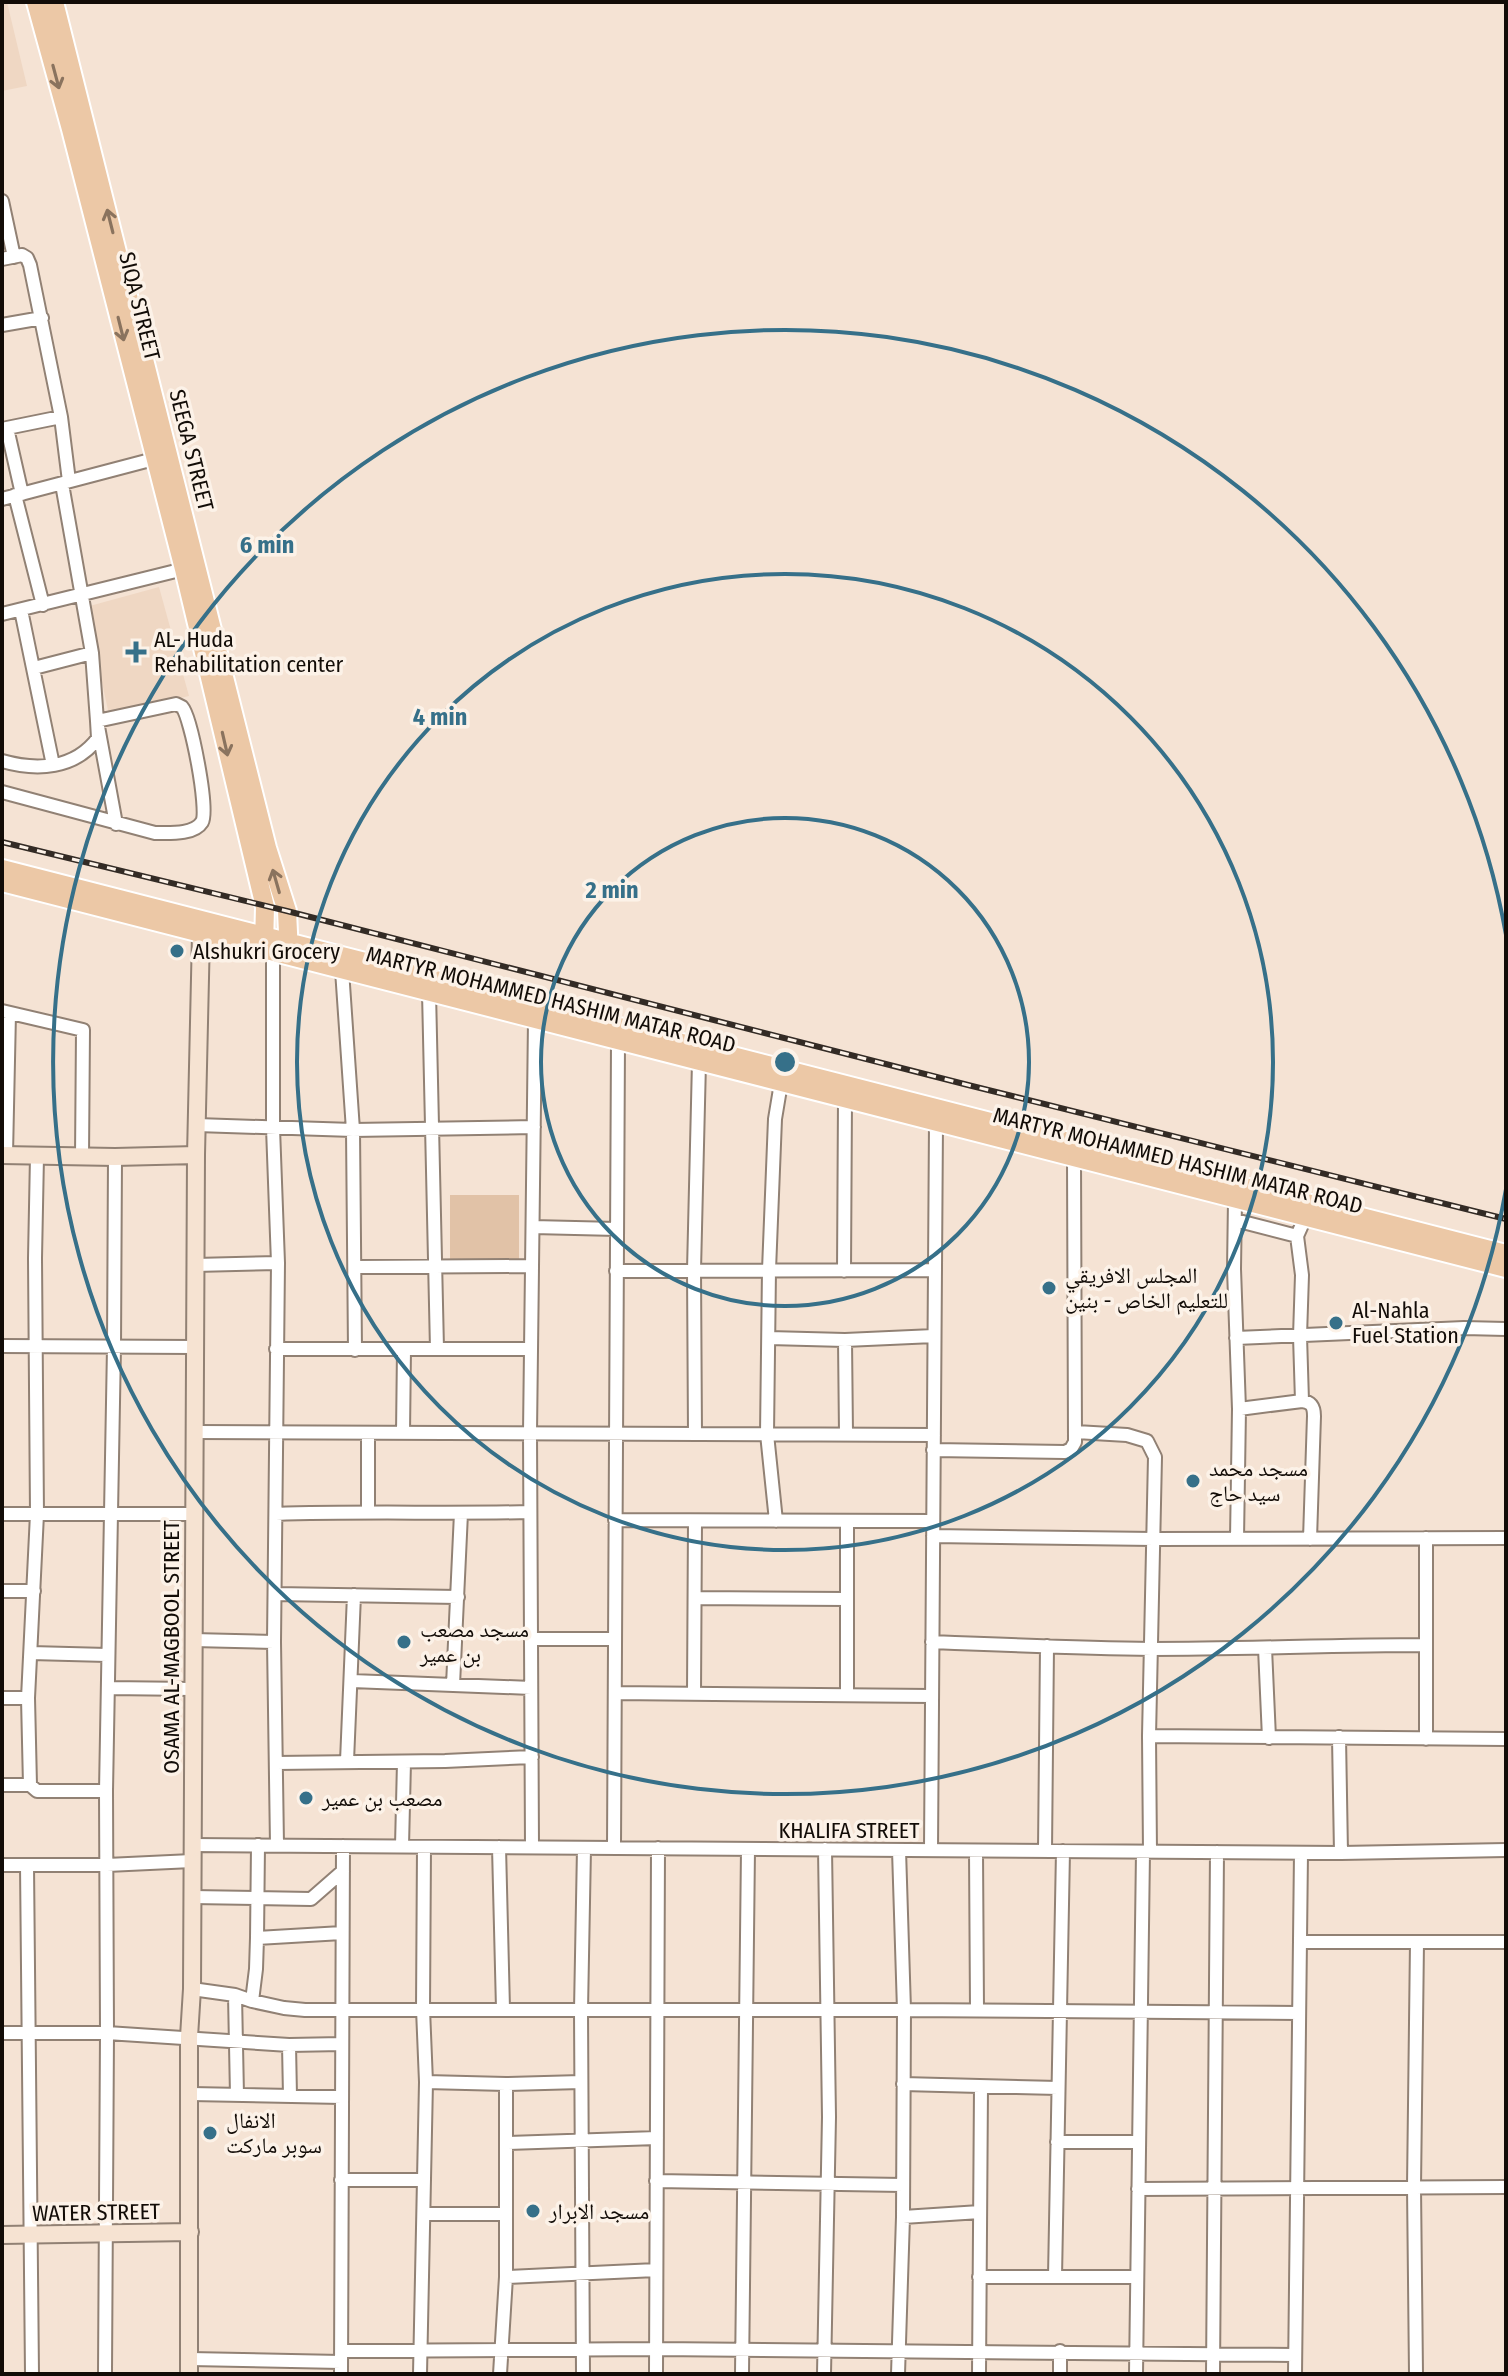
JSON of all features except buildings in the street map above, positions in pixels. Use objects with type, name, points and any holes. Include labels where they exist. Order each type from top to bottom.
[{"type":"main road","name":"SIQA STREET","points":[[36,2],[184,569],[260,896],[276,948]]},
{"type":"main road","name":"SEEGA STREET","points":[[54,2],[267,848],[287,911],[276,948]]},
{"type":"main road","name":"MARTYR MOHAMMED HASHIM MATAR ROAD","points":[[2,869],[276,948],[1306,1211],[1506,1268]]},
{"type":"main road","name":"MARTYR MOHAMMED HASHIM MATAR ROAD","points":[[2,882],[202,928]]},
{"type":"main road","name":"MARTYR MOHAMMED HASHIM MATAR ROAD","points":[[276,948],[342,970],[1235,1200],[1306,1211],[1506,1254]]},
{"type":"street","points":[[2,201],[8,258],[22,255],[27,258],[61,417],[66,482],[92,653],[98,738],[91,748],[79,756],[53,765],[25,767],[2,761]]},
{"type":"street","points":[[2,325],[42,318]]},
{"type":"street","points":[[43,605],[13,496],[5,428],[61,417]]},
{"type":"street","points":[[13,496],[154,459]]},
{"type":"street","points":[[2,614],[184,569]]},
{"type":"street","points":[[21,610],[53,765]]},
{"type":"street","points":[[34,668],[92,653]]},
{"type":"street","points":[[2,792],[155,833],[172,833],[196,827],[203,821],[204,792],[181,706],[169,705],[97,721]]},
{"type":"street","points":[[97,721],[116,824]]},
{"type":"street","name":"OSAMA AL-MAGBOOL STREET","points":[[190,2366],[189,2037],[192,1989],[195,1265],[202,928]]},
{"type":"street","points":[[276,948],[273,1128],[278,1263],[274,1642],[277,1845]]},
{"type":"street","points":[[342,970],[353,1130],[355,1350]]},
{"type":"street","points":[[429,992],[437,1349]]},
{"type":"street","points":[[82,1157],[83,1030],[5,1012],[4,1155],[82,1157],[196,1155]]},
{"type":"street","points":[[532,1847],[530,1433],[535,1020]]},
{"type":"street","points":[[614,1848],[618,1041]]},
{"type":"street","points":[[695,1434],[694,1270],[699,1062]]},
{"type":"street","points":[[776,1521],[767,1434],[775,1119],[781,1083]]},
{"type":"street","points":[[844,1271],[845,1099]]},
{"type":"street","points":[[931,1850],[936,1123]]},
{"type":"street","points":[[197,1125],[353,1130],[534,1127]]},
{"type":"street","points":[[30,1785],[28,1698],[37,1514],[37,1156]]},
{"type":"street","points":[[105,2374],[107,1655],[115,1157]]},
{"type":"street","points":[[933,1450],[1065,1452],[1075,1442],[1074,1158]]},
{"type":"street","points":[[1235,1200],[1239,1409],[1237,1539]]},
{"type":"street","points":[[1302,1401],[1302,1275],[1297,1236],[1306,1211]]},
{"type":"street","points":[[1235,1220],[1297,1236]]},
{"type":"street","points":[[533,1227],[617,1229]]},
{"type":"street","points":[[195,1265],[278,1263]]},
{"type":"street","points":[[355,1267],[532,1266]]},
{"type":"street","points":[[616,1271],[935,1270]]},
{"type":"street","points":[[1236,1338],[1506,1329]]},
{"type":"street","points":[[769,1338],[845,1340],[934,1336]]},
{"type":"street","points":[[845,1340],[846,1434]]},
{"type":"street","points":[[2,1346],[195,1347]]},
{"type":"street","points":[[276,1349],[531,1349]]},
{"type":"street","points":[[403,1433],[404,1349]]},
{"type":"street","points":[[1239,1409],[1302,1401],[1308,1402],[1314,1410],[1310,1539]]},
{"type":"street","points":[[195,1432],[934,1435]]},
{"type":"street","points":[[1076,1432],[1127,1435],[1147,1441],[1155,1466],[1141,2013],[1136,2374]]},
{"type":"street","points":[[368,1433],[368,1511]]},
{"type":"street","points":[[276,1514],[530,1512]]},
{"type":"street","points":[[453,1685],[461,1513]]},
{"type":"street","points":[[2,1514],[194,1514]]},
{"type":"street","points":[[615,1520],[933,1521]]},
{"type":"street","points":[[694,1693],[695,1521]]},
{"type":"street","points":[[847,1521],[847,1695]]},
{"type":"street","points":[[933,1536],[1506,1538]]},
{"type":"street","points":[[1426,1538],[1426,1739]]},
{"type":"street","points":[[2,1591],[34,1591]]},
{"type":"street","points":[[276,1594],[458,1597]]},
{"type":"street","points":[[347,1761],[354,1595]]},
{"type":"street","points":[[695,1598],[847,1599]]},
{"type":"street","points":[[531,1639],[615,1639]]},
{"type":"street","points":[[193,1640],[274,1642]]},
{"type":"street","points":[[932,1642],[1151,1649],[1426,1645]]},
{"type":"street","points":[[1045,1851],[1047,1646]]},
{"type":"street","points":[[1265,1648],[1269,1738]]},
{"type":"street","points":[[31,1653],[107,1655]]},
{"type":"street","points":[[352,1681],[531,1688]]},
{"type":"street","points":[[108,1688],[193,1689]]},
{"type":"street","points":[[615,1693],[932,1696]]},
{"type":"street","points":[[2,1698],[28,1698]]},
{"type":"street","points":[[1149,1736],[1506,1739]]},
{"type":"street","points":[[1339,1737],[1341,1853]]},
{"type":"street","points":[[276,1763],[532,1757]]},
{"type":"street","points":[[402,1846],[404,1762]]},
{"type":"street","points":[[2,1785],[30,1785],[37,1791],[106,1791]]},
{"type":"street","points":[[252,2001],[256,1969],[258,1845]]},
{"type":"street","name":"KHALIFA STREET","points":[[2,1865],[107,1865],[258,1845],[1301,1853],[1506,1850]]},
{"type":"street","points":[[341,2362],[343,1846]]},
{"type":"street","points":[[420,2374],[426,2082],[424,1847]]},
{"type":"street","points":[[499,1847],[503,2009]]},
{"type":"street","points":[[583,2374],[581,2010],[584,1848]]},
{"type":"street","points":[[656,2374],[658,1848]]},
{"type":"street","points":[[742,2374],[748,1849]]},
{"type":"street","points":[[824,2374],[829,2011],[825,1849]]},
{"type":"street","points":[[898,2374],[903,2217],[904,2010],[899,1850]]},
{"type":"street","points":[[976,1851],[977,2010]]},
{"type":"street","points":[[1055,2277],[1063,1851]]},
{"type":"street","points":[[1213,2374],[1217,1852]]},
{"type":"street","points":[[1295,2374],[1301,1853]]},
{"type":"street","points":[[27,1865],[32,2374]]},
{"type":"street","points":[[192,1897],[311,1899],[343,1871]]},
{"type":"street","points":[[257,1938],[342,1933]]},
{"type":"street","points":[[1300,1942],[1506,1942]]},
{"type":"street","points":[[1416,2374],[1414,2187],[1417,1942]]},
{"type":"street","points":[[192,1989],[235,1995],[284,2008],[1299,2013]]},
{"type":"street","points":[[235,1995],[237,2095]]},
{"type":"street","points":[[2,2033],[107,2033],[237,2043],[342,2044]]},
{"type":"street","points":[[289,2045],[290,2096]]},
{"type":"street","points":[[426,2082],[581,2082]]},
{"type":"street","points":[[500,2374],[506,2277],[506,2084]]},
{"type":"street","points":[[903,2084],[1058,2088]]},
{"type":"street","points":[[979,2374],[981,2087]]},
{"type":"street","points":[[191,2094],[342,2097]]},
{"type":"street","points":[[507,2143],[657,2138]]},
{"type":"street","points":[[1057,2142],[1139,2142]]},
{"type":"street","points":[[341,2180],[424,2180]]},
{"type":"street","points":[[656,2181],[903,2185]]},
{"type":"street","points":[[1138,2189],[1506,2187]]},
{"type":"street","points":[[903,2217],[980,2212]]},
{"type":"street","points":[[424,2214],[505,2214]]},
{"type":"street","name":"WATER STREET","points":[[2,2235],[190,2232]]},
{"type":"street","points":[[506,2277],[656,2270]]},
{"type":"street","points":[[979,2277],[1137,2277]]},
{"type":"street","points":[[190,2366],[341,2362],[420,2350],[1060,2351],[1136,2355],[1295,2355]]},
{"type":"street","points":[[1060,2351],[1060,2374]]},
{"type":"shaded area","points":[[2,2],[7,2],[27,86],[2,91]]},
{"type":"shaded area","name":"AL- Huda Rehabilitation center","points":[[159,587],[189,696],[109,715],[86,607]]},
{"type":"shaded area","points":[[450,1195],[519,1195],[519,1261],[450,1261]]},
{"type":"railway","points":[[2,842],[1506,1219]]},
{"type":"place","name":"AL- Huda Rehabilitation center","points":[[136,652]]},
{"type":"place","name":"Alshukri Grocery","points":[[177,951]]},
{"type":"place","name":"المجلس الافريقي للتعليم الخاص - بنين","points":[[1049,1288]]},
{"type":"place","name":"Al-Nahla Fuel Station","points":[[1336,1323]]},
{"type":"place","name":"مسجد محمد سيد حاج","points":[[1193,1481]]},
{"type":"place","name":"مسجد مصعب بن عمير","points":[[404,1642]]},
{"type":"place","name":"مصعب بن عمير","points":[[306,1798]]},
{"type":"place","name":"الانفال سوبر ماركت","points":[[210,2133]]},
{"type":"place","name":"مسجد الابرار","points":[[533,2211]]}]
